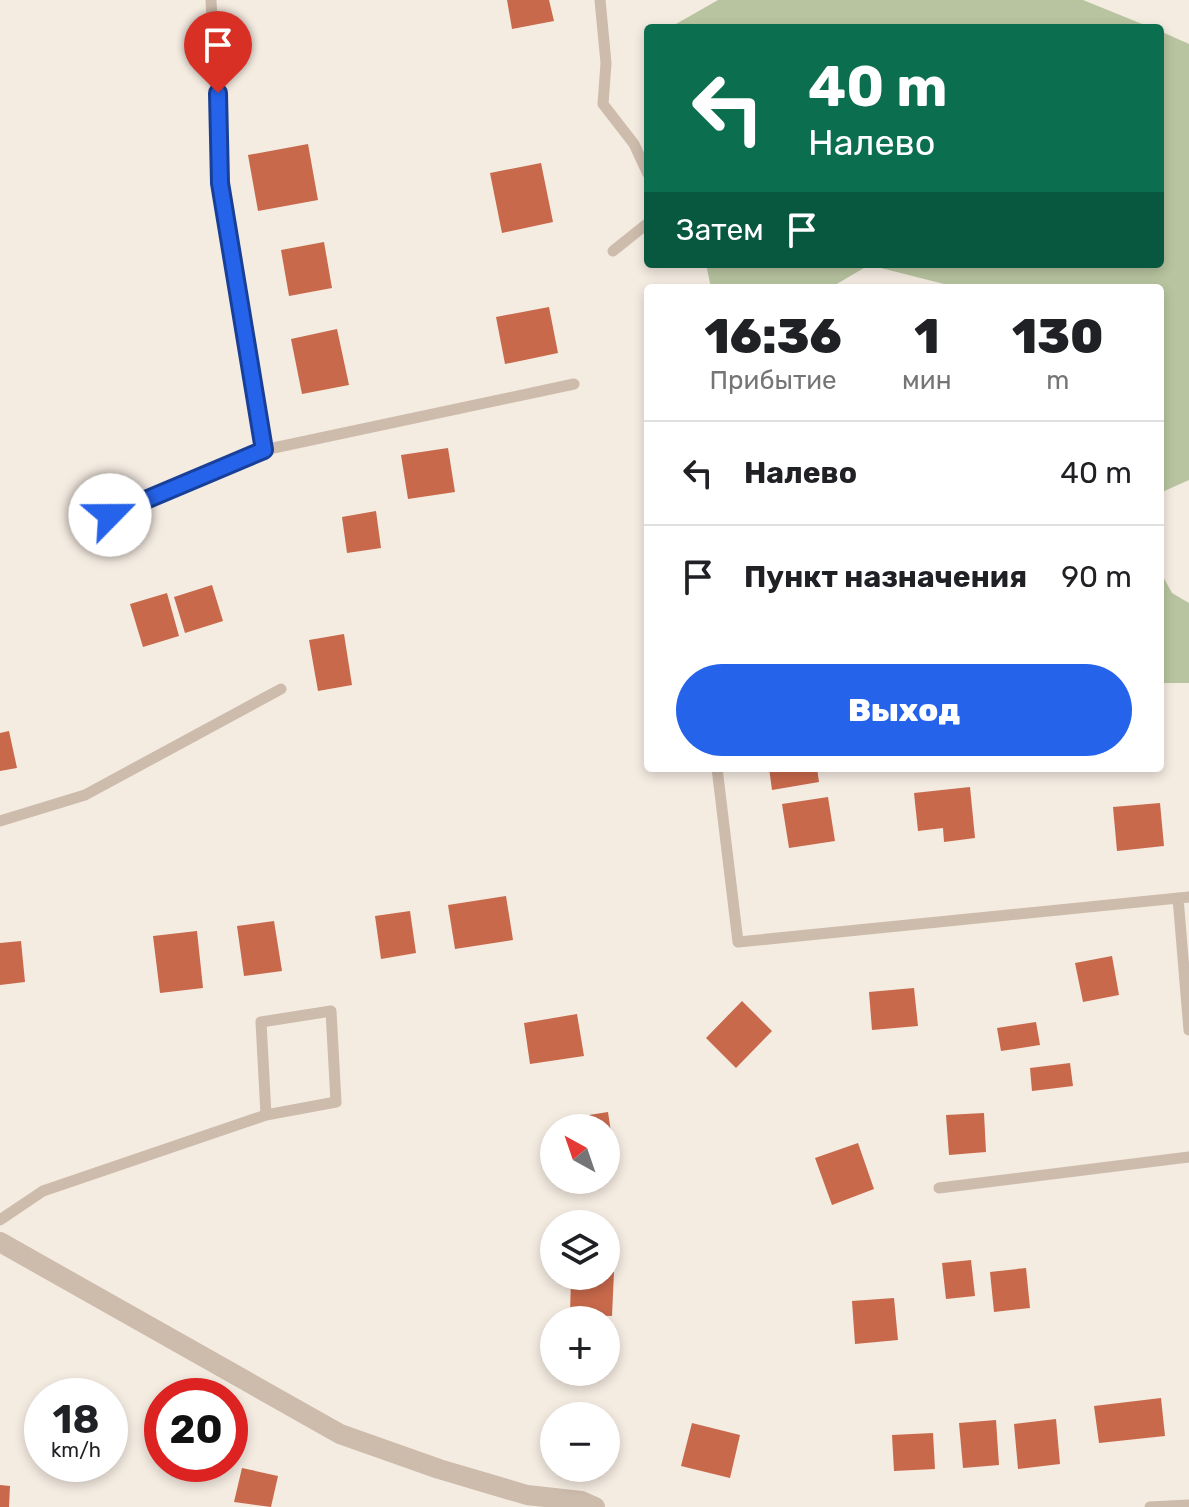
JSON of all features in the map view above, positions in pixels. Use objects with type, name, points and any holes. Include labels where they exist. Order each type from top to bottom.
[{"type":"street","points":[[0,1242],[340,1434],[439,1469],[527,1495],[581,1501],[595,1507]]},
{"type":"lane","points":[[211,0],[220,183],[264,450]]},
{"type":"lane","points":[[600,0],[606,63],[603,104],[634,144],[644,165]]},
{"type":"lane","points":[[613,251],[644,226]]},
{"type":"lane","points":[[110,515],[264,450],[574,384]]},
{"type":"lane","points":[[0,821],[85,795],[281,689]]},
{"type":"lane","points":[[717,772],[738,942],[1183,898],[1189,1030]]},
{"type":"lane","points":[[0,1220],[43,1191],[266,1115],[336,1102],[331,1011],[261,1022],[266,1115]]},
{"type":"lane","points":[[939,1188],[1189,1157]]},
{"type":"lane","points":[[1150,1507],[1189,1505]]},
{"type":"green space","points":[[718,0],[1083,0],[1142,24],[676,24]]},
{"type":"green space","points":[[1164,33],[1189,44],[1189,480],[1164,491],[1164,284],[944,284],[881,268],[1164,268]]},
{"type":"green space","points":[[707,268],[864,268],[837,284],[710,284]]},
{"type":"green space","points":[[1164,578],[1172,593],[1189,603],[1189,683],[1164,683]]},
{"type":"building","points":[[507,0],[549,0],[554,21],[512,29]]},
{"type":"building","points":[[308,144],[318,200],[258,211],[248,155]]},
{"type":"building","points":[[541,163],[553,222],[502,233],[490,173]]},
{"type":"building","points":[[324,242],[332,288],[289,296],[281,250]]},
{"type":"building","points":[[549,307],[558,353],[505,364],[496,317]]},
{"type":"building","points":[[337,329],[349,385],[302,394],[291,339]]},
{"type":"building","points":[[448,448],[455,492],[408,499],[401,455]]},
{"type":"building","points":[[376,511],[381,548],[347,553],[342,517]]},
{"type":"building","points":[[212,585],[223,621],[185,633],[174,597]]},
{"type":"building","points":[[167,593],[179,636],[143,647],[130,604]]},
{"type":"building","points":[[344,634],[352,685],[318,691],[309,640]]},
{"type":"building","points":[[9,731],[17,768],[0,771],[0,733]]},
{"type":"building","points":[[770,772],[818,772],[819,782],[772,790]]},
{"type":"building","points":[[970,787],[975,838],[944,842],[943,828],[918,831],[914,793]]},
{"type":"building","points":[[828,797],[835,841],[789,848],[782,804]]},
{"type":"building","points":[[1160,803],[1164,846],[1117,851],[1113,807]]},
{"type":"building","points":[[506,896],[513,940],[455,949],[448,905]]},
{"type":"building","points":[[410,911],[416,953],[381,959],[375,916]]},
{"type":"building","points":[[274,921],[282,971],[244,976],[237,926]]},
{"type":"building","points":[[197,931],[203,988],[160,993],[153,936]]},
{"type":"building","points":[[21,941],[25,982],[0,985],[0,943]]},
{"type":"building","points":[[1112,956],[1119,995],[1083,1002],[1075,963]]},
{"type":"building","points":[[914,988],[918,1026],[872,1030],[869,992]]},
{"type":"building","points":[[742,1001],[772,1031],[736,1068],[706,1038]]},
{"type":"building","points":[[577,1014],[584,1056],[530,1064],[524,1023]]},
{"type":"building","points":[[1036,1022],[1040,1045],[1001,1051],[997,1028]]},
{"type":"building","points":[[1070,1063],[1073,1086],[1032,1091],[1030,1068]]},
{"type":"building","points":[[984,1113],[986,1152],[949,1155],[946,1115]]},
{"type":"building","points":[[858,1143],[874,1189],[832,1205],[815,1158]]},
{"type":"building","points":[[971,1260],[975,1296],[946,1299],[942,1263]]},
{"type":"building","points":[[1026,1268],[1030,1308],[994,1312],[990,1272]]},
{"type":"building","points":[[571,1290],[613,1290],[612,1306],[570,1306]]},
{"type":"building","points":[[894,1298],[898,1340],[855,1344],[852,1301]]},
{"type":"building","points":[[1161,1398],[1165,1436],[1099,1443],[1094,1406]]},
{"type":"building","points":[[1056,1419],[1060,1464],[1018,1469],[1014,1424]]},
{"type":"building","points":[[996,1420],[999,1465],[963,1468],[959,1423]]},
{"type":"building","points":[[692,1423],[740,1435],[730,1478],[681,1466]]},
{"type":"building","points":[[933,1433],[935,1469],[894,1471],[892,1435]]},
{"type":"building","points":[[248,1469],[278,1476],[271,1507],[234,1502],[239,1482],[248,1482]]},
{"type":"building","points":[[0,1485],[10,1486],[9,1507],[0,1507]]},
{"type":"route","points":[[110,515],[264,450],[220,183],[218,93]]}]
